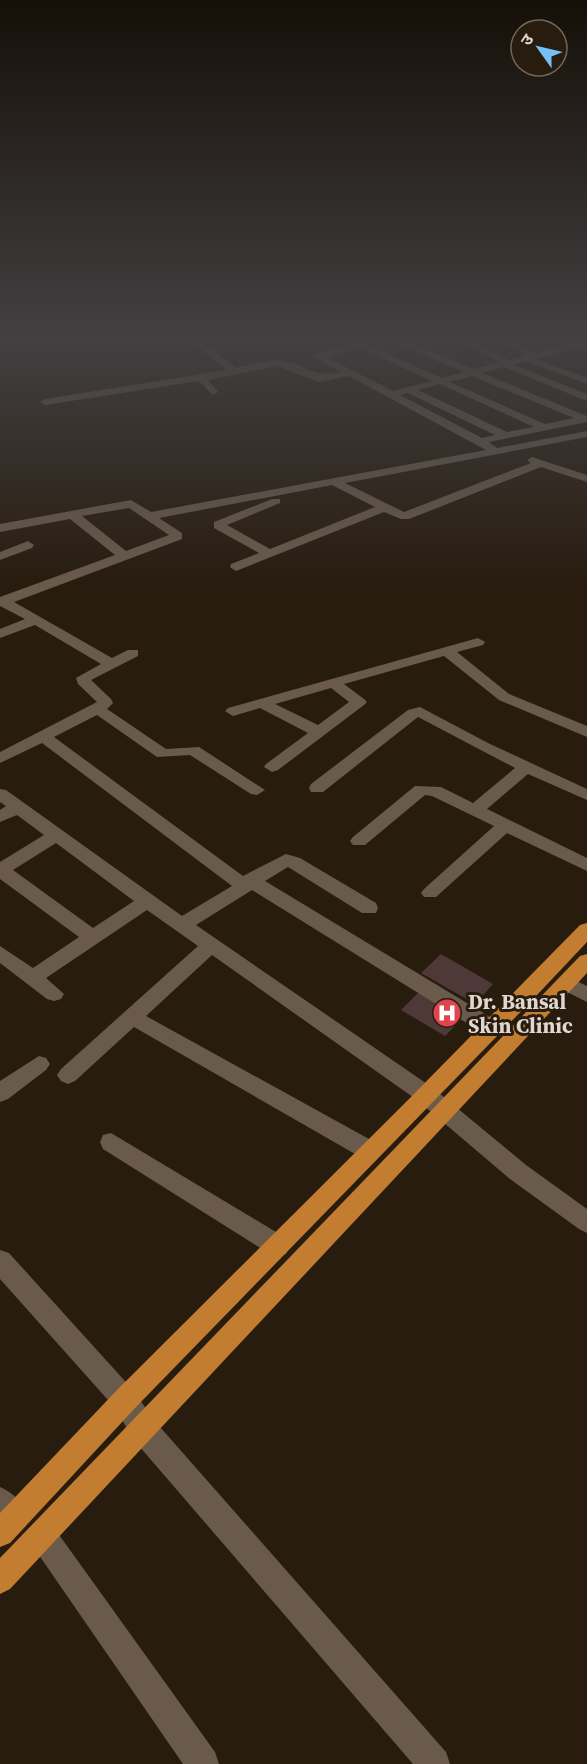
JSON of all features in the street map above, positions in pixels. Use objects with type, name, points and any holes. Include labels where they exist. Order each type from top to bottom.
[{"type":"highway","points":[[5,1517],[278,1246],[425,1094],[494,1029],[587,930]]},
{"type":"highway","points":[[0,1579],[445,1112],[577,989],[587,961]]},
{"type":"street","points":[[439,419],[500,451],[587,479]]},
{"type":"street","points":[[475,419],[529,446]]},
{"type":"street","points":[[527,419],[567,438],[587,443]]},
{"type":"street","points":[[481,441],[584,421]]},
{"type":"street","points":[[150,516],[587,434]]},
{"type":"street","points":[[335,482],[395,513],[413,515],[542,463]]},
{"type":"street","points":[[218,525],[316,486]]},
{"type":"street","points":[[0,528],[131,504],[178,536],[1,601]]},
{"type":"street","points":[[236,567],[384,508]]},
{"type":"street","points":[[192,509],[269,554]]},
{"type":"street","points":[[72,514],[123,555]]},
{"type":"street","points":[[0,556],[28,545]]},
{"type":"street","points":[[1,601],[110,663]]},
{"type":"street","points":[[0,634],[35,620]]},
{"type":"street","points":[[233,711],[478,642]]},
{"type":"street","points":[[446,651],[504,697],[587,732]]},
{"type":"street","points":[[0,758],[98,709],[105,703],[104,699],[83,681],[83,678],[133,653]]},
{"type":"street","points":[[272,767],[358,702],[333,683]]},
{"type":"street","points":[[261,703],[319,732]]},
{"type":"street","points":[[98,709],[163,754],[193,750],[257,790]]},
{"type":"street","points":[[317,788],[416,712],[587,795]]},
{"type":"street","points":[[43,736],[246,883],[494,1029]]},
{"type":"street","points":[[475,810],[526,766]]},
{"type":"street","points":[[359,841],[421,790],[435,790],[587,865]]},
{"type":"street","points":[[0,794],[147,901],[425,1094],[518,1172],[587,1222]]},
{"type":"street","points":[[0,817],[18,807]]},
{"type":"street","points":[[430,893],[506,825]]},
{"type":"street","points":[[56,835],[0,870],[93,937]]},
{"type":"street","points":[[182,924],[286,860],[294,862],[369,908]]},
{"type":"street","points":[[33,977],[147,901]]},
{"type":"street","points":[[68,1075],[211,945]]},
{"type":"street","points":[[0,953],[54,994]]},
{"type":"street","points":[[132,1017],[370,1151]]},
{"type":"street","points":[[0,1093],[39,1064]]},
{"type":"street","points":[[111,1142],[278,1246]]},
{"type":"street","points":[[0,1261],[125,1400],[143,1429],[434,1764]]},
{"type":"street","points":[[42,1535],[203,1764]]},
{"type":"building","points":[[441,954],[493,984],[475,1004],[421,973]]},
{"type":"building","points":[[421,990],[465,1016],[445,1036],[401,1010]]},
{"type":"place","name":"Dr. Bansal Skin Clinic","points":[[447,1013]]}]
